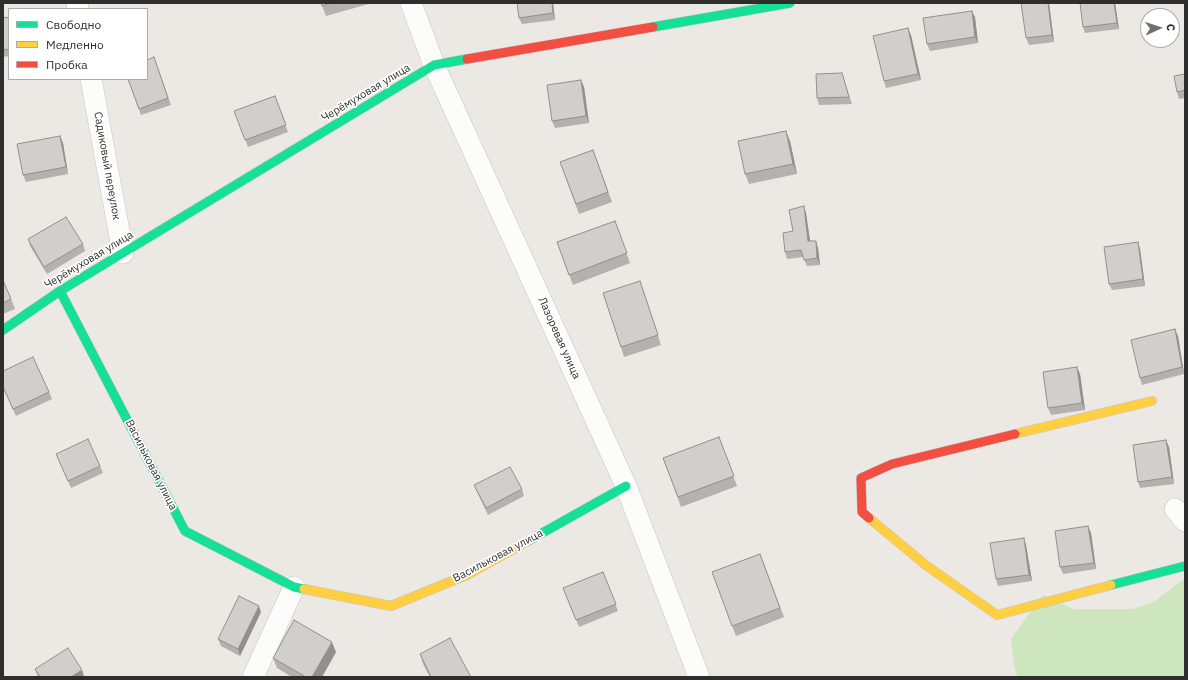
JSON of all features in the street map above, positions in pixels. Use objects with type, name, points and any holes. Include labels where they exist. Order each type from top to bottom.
[{"type":"street","name":"Лазоревая улица","points":[[411,3],[434,65],[626,486],[699,677]]},
{"type":"street","name":"Черёмуховая улица","points":[[3,330],[60,291],[434,65],[790,3]]},
{"type":"street","name":"Садиковый переулок","points":[[91,80],[123,253]]},
{"type":"street","name":"Васильковая улица","points":[[60,291],[185,531],[294,588],[391,606],[469,574],[626,486]]},
{"type":"street","points":[[1152,401],[892,464],[861,478],[862,512],[927,566],[997,615],[1185,566]]},
{"type":"street","points":[[253,677],[294,588]]},
{"type":"green space","points":[[1185,578],[1185,677],[1018,677],[1015,670],[1011,639],[1043,595],[1073,609],[1133,609],[1154,602]]},
{"type":"building","points":[[321,3],[332,3],[322,6]]},
{"type":"building","points":[[517,3],[552,3],[553,13],[519,18]]},
{"type":"building","points":[[1021,3],[1048,3],[1052,35],[1026,38]]},
{"type":"building","points":[[1080,3],[1114,3],[1117,23],[1083,27]]},
{"type":"building","points":[[972,11],[975,37],[927,44],[923,18]]},
{"type":"building","points":[[8,17],[8,49],[3,50],[3,18]]},
{"type":"building","points":[[908,28],[918,74],[884,81],[873,36]]},
{"type":"building","points":[[154,57],[168,98],[139,109],[128,80],[148,80],[148,60]]},
{"type":"building","points":[[842,73],[849,97],[817,98],[816,74]]},
{"type":"building","points":[[1185,74],[1185,90],[1177,92],[1174,76]]},
{"type":"building","points":[[581,80],[586,116],[552,121],[547,85]]},
{"type":"building","points":[[275,96],[286,125],[245,140],[234,111]]},
{"type":"building","points":[[786,131],[793,164],[745,174],[738,141]]},
{"type":"building","points":[[60,136],[66,167],[23,175],[17,144]]},
{"type":"building","points":[[593,150],[608,192],[576,204],[560,162]]},
{"type":"building","points":[[804,206],[808,241],[816,241],[817,258],[804,260],[801,250],[785,252],[783,233],[793,231],[789,210]]},
{"type":"building","points":[[66,217],[83,244],[44,267],[28,239]]},
{"type":"building","points":[[615,221],[627,253],[569,275],[557,242]]},
{"type":"building","points":[[1138,242],[1143,279],[1109,284],[1104,247]]},
{"type":"building","points":[[3,280],[11,299],[3,303]]},
{"type":"building","points":[[640,281],[658,335],[621,347],[603,293]]},
{"type":"building","points":[[1175,329],[1182,367],[1140,378],[1131,340]]},
{"type":"building","points":[[33,357],[49,392],[13,409],[3,387],[3,371]]},
{"type":"building","points":[[1077,367],[1082,403],[1048,408],[1043,372]]},
{"type":"building","points":[[719,437],[734,476],[678,497],[663,458]]},
{"type":"building","points":[[88,439],[100,466],[68,481],[56,454]]},
{"type":"building","points":[[1166,440],[1172,477],[1138,482],[1133,445]]},
{"type":"building","points":[[510,467],[522,489],[486,508],[474,485]]},
{"type":"building","points":[[1088,526],[1094,563],[1060,567],[1055,531]]},
{"type":"building","points":[[1024,538],[1029,575],[996,579],[990,543]]},
{"type":"building","points":[[760,554],[780,608],[732,626],[712,572]]},
{"type":"building","points":[[603,572],[616,604],[576,620],[563,588]]},
{"type":"building","points":[[239,596],[259,606],[238,649],[218,639]]},
{"type":"building","points":[[294,620],[332,642],[312,677],[306,677],[273,658]]},
{"type":"building","points":[[450,638],[471,677],[431,677],[420,654]]},
{"type":"building","points":[[68,648],[82,670],[71,677],[40,677],[35,669]]},
{"type":"traffic: fast","points":[[653,27],[790,3]]},
{"type":"traffic: fast","points":[[3,330],[60,291],[434,65],[467,59]]},
{"type":"traffic: fast","points":[[60,291],[185,531],[294,587],[304,589]]},
{"type":"traffic: fast","points":[[528,541],[626,486]]},
{"type":"traffic: fast","points":[[1111,585],[1185,566]]},
{"type":"traffic: slow","points":[[1015,434],[1152,401]]},
{"type":"traffic: slow","points":[[869,518],[927,566],[997,615],[1111,585]]},
{"type":"traffic: slow","points":[[304,589],[391,606],[469,574],[528,541]]},
{"type":"traffic: jam","points":[[467,59],[653,27]]},
{"type":"traffic: jam","points":[[869,518],[862,512],[861,478],[892,464],[1015,434]]}]
